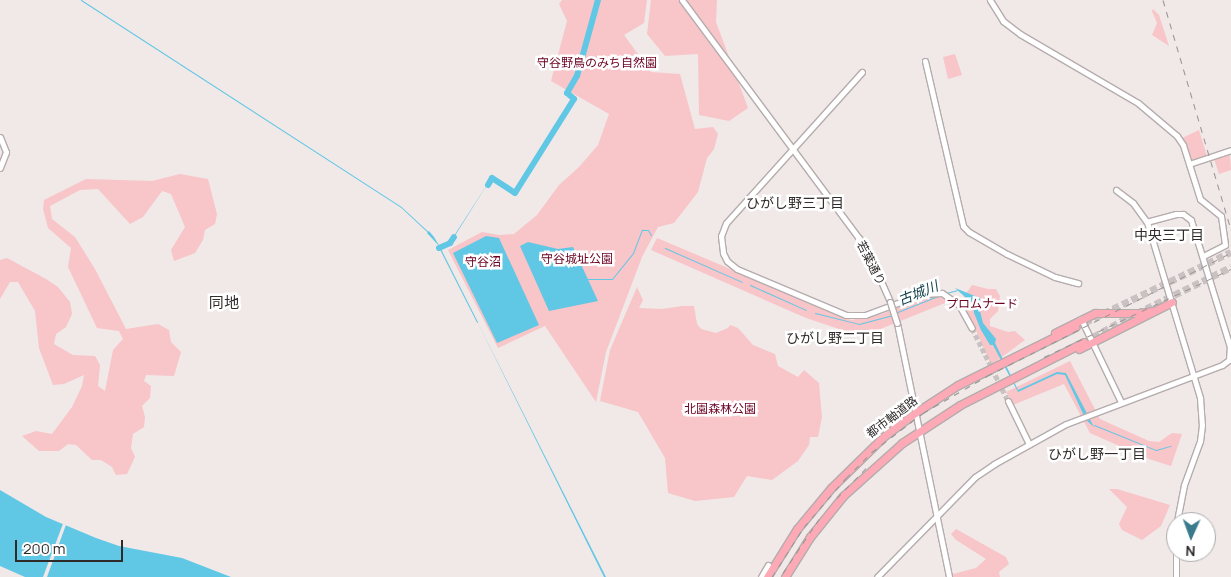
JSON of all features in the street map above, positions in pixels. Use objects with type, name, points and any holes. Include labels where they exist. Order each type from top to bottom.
[{"type":"main road","points":[[990,388],[1009,383],[1172,302]]},
{"type":"main road","points":[[958,385],[991,365],[1081,319],[1101,312],[1139,313],[1153,311]]},
{"type":"main road","name":"都市軸道路","points":[[766,577],[797,530],[831,488],[864,453],[915,413],[958,385],[1075,327]]},
{"type":"main road","points":[[785,577],[810,538],[844,496],[878,462],[945,413],[990,388],[1084,342]]},
{"type":"street","name":"若葉通り","points":[[682,0],[859,238],[876,270],[890,302],[896,323],[949,577]]},
{"type":"street","points":[[990,0],[1003,21],[1026,39],[1149,111],[1181,142],[1200,199],[1221,216],[1226,242],[1224,246],[1203,256]]},
{"type":"street","points":[[925,61],[963,226],[969,232],[1011,256],[1055,277],[1078,283]]},
{"type":"street","points":[[862,72],[792,148],[723,228],[721,248],[732,266],[840,314],[852,316],[872,313],[922,294],[942,293],[959,305],[972,328]]},
{"type":"street","points":[[0,137],[6,152],[0,168]]},
{"type":"street","points":[[1189,164],[1231,150]]},
{"type":"street","points":[[1116,190],[1133,203],[1147,222],[1200,398],[1202,425],[1200,441],[1182,494],[1179,512]]},
{"type":"street","points":[[877,577],[937,518],[975,477],[1029,444],[1080,418],[1222,365],[1231,354],[1193,224],[1187,216],[1176,214],[1147,222]]},
{"type":"street","points":[[1081,319],[1121,402]]},
{"type":"street","points":[[1008,401],[1029,444]]},
{"type":"street","points":[[1176,562],[1176,577]]},
{"type":"street","points":[[761,577],[768,565]]},
{"type":"green space","name":"守谷城址公園","points":[[562,0],[647,0],[644,23],[624,35],[651,72],[680,74],[695,129],[713,127],[718,134],[714,149],[707,158],[698,192],[674,223],[658,227],[642,257],[606,352],[596,402],[545,326],[498,348],[448,250],[482,232],[499,235],[514,234],[537,215],[559,185],[579,167],[598,145],[609,114],[551,81],[567,21],[559,4]]},
{"type":"green space","points":[[651,0],[717,0],[716,22],[748,108],[729,121],[699,115],[698,54],[665,56],[647,34]]},
{"type":"green space","points":[[1153,9],[1159,15],[1169,46],[1152,35],[1157,23],[1152,11]]},
{"type":"green space","points":[[955,54],[962,75],[948,79],[943,57]]},
{"type":"green space","points":[[1199,130],[1207,156],[1193,161],[1189,158],[1182,138]]},
{"type":"green space","points":[[1230,155],[1231,170],[1219,174],[1214,159]]},
{"type":"green space","points":[[180,174],[208,179],[217,214],[215,224],[205,230],[203,240],[195,253],[174,261],[171,250],[185,227],[171,194],[162,191],[143,217],[130,224],[98,189],[80,190],[50,206],[52,219],[75,237],[95,269],[126,329],[158,324],[169,330],[171,342],[181,352],[174,376],[146,375],[144,381],[151,386],[150,398],[142,406],[145,417],[144,427],[133,434],[131,448],[135,457],[127,474],[116,475],[112,467],[101,460],[92,460],[76,445],[68,444],[59,451],[39,451],[22,436],[36,431],[52,434],[72,407],[82,386],[84,375],[64,384],[53,385],[39,348],[35,311],[18,282],[10,282],[0,299],[0,260],[7,258],[58,287],[70,302],[72,314],[66,327],[56,334],[54,344],[73,355],[95,356],[100,365],[98,386],[105,391],[113,350],[123,339],[119,331],[97,328],[68,267],[71,248],[48,228],[43,209],[44,200],[86,179],[152,181]]},
{"type":"green space","name":"プロムナード","points":[[657,238],[851,320],[882,314],[927,296],[945,298],[950,301],[873,332],[854,334],[806,318],[651,250]]},
{"type":"green space","name":"プロムナード","points":[[972,285],[996,289],[1000,296],[998,311],[990,319],[990,326],[1008,332],[1015,331],[1025,340],[991,365],[975,328],[960,302]]},
{"type":"green space","name":"北園森林公園","points":[[637,287],[643,300],[639,308],[662,309],[694,306],[697,324],[701,329],[716,333],[728,328],[730,325],[738,328],[753,345],[775,354],[778,366],[798,377],[804,370],[819,383],[822,417],[818,437],[810,437],[809,445],[798,461],[772,480],[747,476],[734,497],[695,501],[668,493],[665,458],[638,412],[600,401],[610,350]]},
{"type":"green space","points":[[1070,361],[1100,419],[1149,441],[1159,442],[1172,433],[1182,434],[1171,466],[1149,459],[1090,433],[1064,384],[1013,405],[1006,392]]},
{"type":"green space","points":[[1109,489],[1117,489],[1170,505],[1161,526],[1142,540],[1122,530],[1119,524],[1127,507]]},
{"type":"green space","points":[[956,529],[1006,557],[1009,564],[999,572],[1000,577],[953,577],[953,574],[976,568],[986,559],[956,540],[951,534]]},
{"type":"water","points":[[492,177],[451,242],[440,247],[450,242]]},
{"type":"water","points":[[429,231],[434,237],[440,247],[427,233]]},
{"type":"water","name":"守谷沼","points":[[486,236],[499,238],[539,325],[497,343],[453,253]]},
{"type":"water","points":[[528,242],[558,249],[573,247],[598,301],[549,311],[520,246]]},
{"type":"water","points":[[955,288],[980,298],[980,311],[983,323],[996,339],[995,343],[1018,390],[1057,372],[1066,373],[1094,427],[1086,420],[1065,375],[1057,374],[1018,392],[993,345],[990,345],[981,330],[974,313],[973,304]]},
{"type":"water","points":[[473,313],[606,577],[604,577]]},
{"type":"water","points":[[0,490],[46,517],[96,538],[119,546],[182,558],[231,577],[25,577],[0,566]]},
{"type":"pier","points":[[64,521],[67,522],[47,577],[43,577]]},
{"type":"waterway","points":[[81,0],[401,207],[428,232]]},
{"type":"waterway","points":[[488,185],[492,178],[515,193],[574,99],[567,93],[577,76],[598,0]]},
{"type":"waterway","name":"古城川","points":[[588,279],[612,279],[633,253],[642,230],[648,230],[651,235]]},
{"type":"waterway","points":[[439,248],[450,243],[454,237]]},
{"type":"waterway","points":[[438,245],[477,322]]},
{"type":"waterway","name":"古城川","points":[[665,248],[742,282]]},
{"type":"waterway","name":"古城川","points":[[750,285],[806,310]]},
{"type":"waterway","name":"古城川","points":[[946,293],[957,290]]},
{"type":"waterway","name":"古城川","points":[[895,313],[940,295]]},
{"type":"waterway","name":"古城川","points":[[815,313],[859,324],[892,315]]},
{"type":"waterway","name":"古城川","points":[[1094,425],[1156,450],[1170,446]]},
{"type":"tunnel","points":[[1075,327],[1231,252]]},
{"type":"tunnel","points":[[1084,342],[1127,318],[1231,267]]},
{"type":"tunnel","points":[[972,328],[1008,401]]},
{"type":"railway","points":[[1163,0],[1231,230]]},
{"type":"railway","points":[[772,577],[804,527],[846,478],[872,452],[923,413],[987,376],[1231,253]]},
{"type":"railway","points":[[1044,357],[1231,269]]},
{"type":"railway","points":[[837,498],[870,464]]},
{"type":"railway","points":[[783,573],[819,519]]},
{"type":"district","name":"ひがし野三丁目","points":[[795,203]]},
{"type":"district","name":"中央三丁目","points":[[1169,235]]},
{"type":"district","name":"同地","points":[[224,303]]},
{"type":"district","name":"ひがし野二丁目","points":[[835,338]]},
{"type":"district","name":"ひがし野一丁目","points":[[1097,454]]},
{"type":"park label","name":"守谷野鳥のみち自然園","points":[[597,63]]}]
